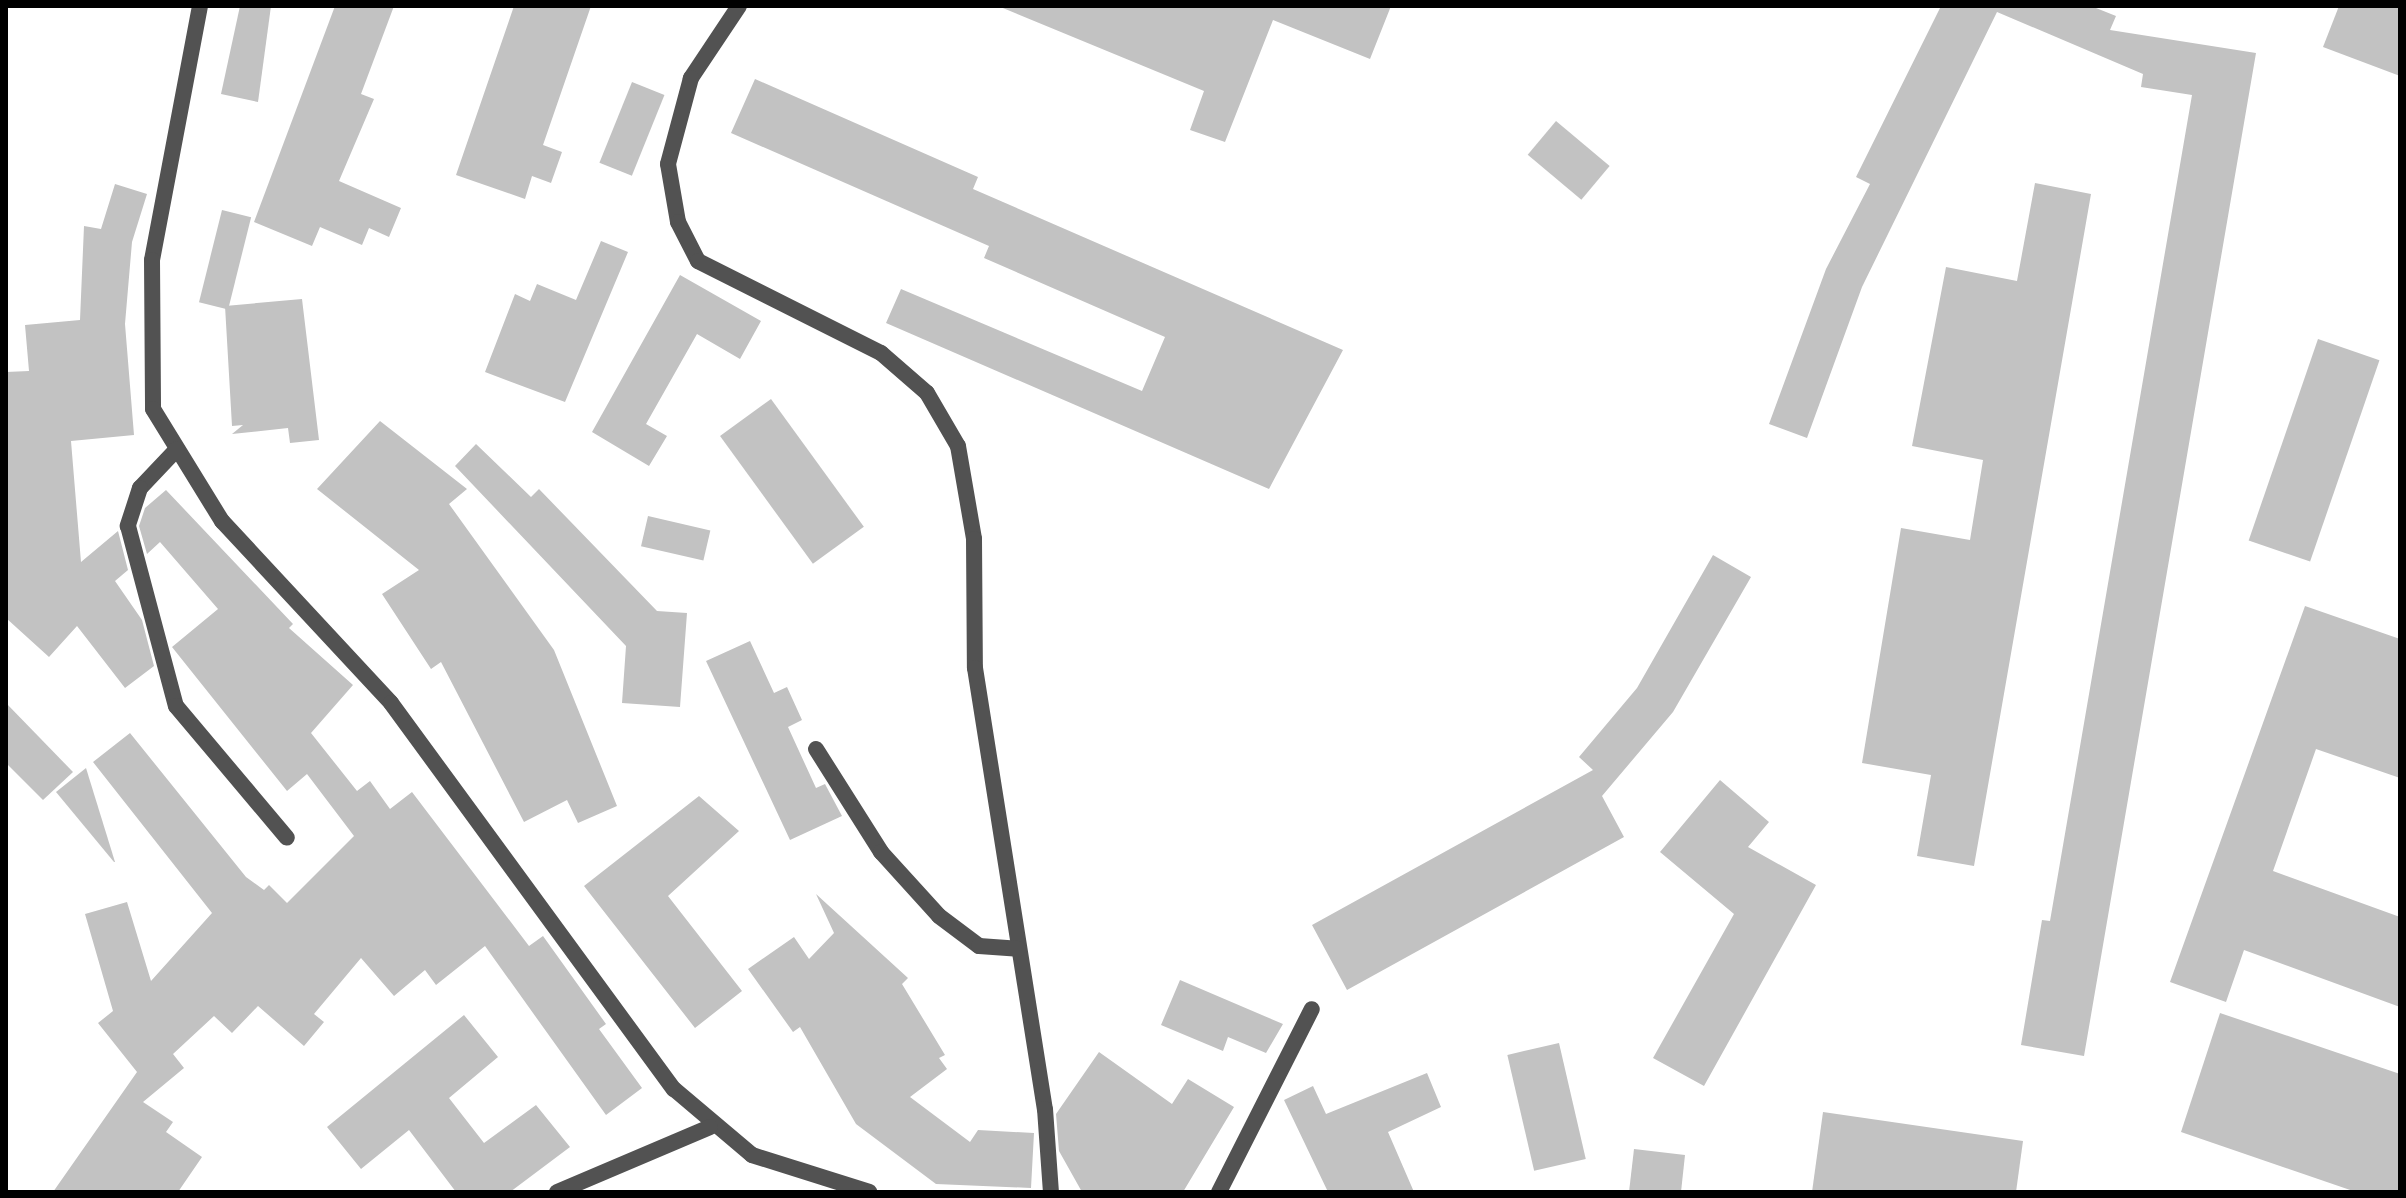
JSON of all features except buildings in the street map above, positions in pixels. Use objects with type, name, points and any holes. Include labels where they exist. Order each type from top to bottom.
[{"type":"street","points":[[200,6],[152,260],[153,409],[222,521],[391,703],[674,1089],[710,1127],[752,1155],[869,1192]]},
{"type":"street","points":[[739,6],[691,78],[668,164],[678,222],[698,261],[881,353],[927,393],[958,446],[974,539],[975,668],[1051,1192]]},
{"type":"street","points":[[177,449],[129,504],[128,526],[176,706],[287,838]]},
{"type":"street","points":[[816,749],[881,852],[939,916],[979,946],[1018,949]]},
{"type":"street","points":[[1219,1192],[1312,1009]]},
{"type":"street","points":[[557,1192],[710,1127]]}]
